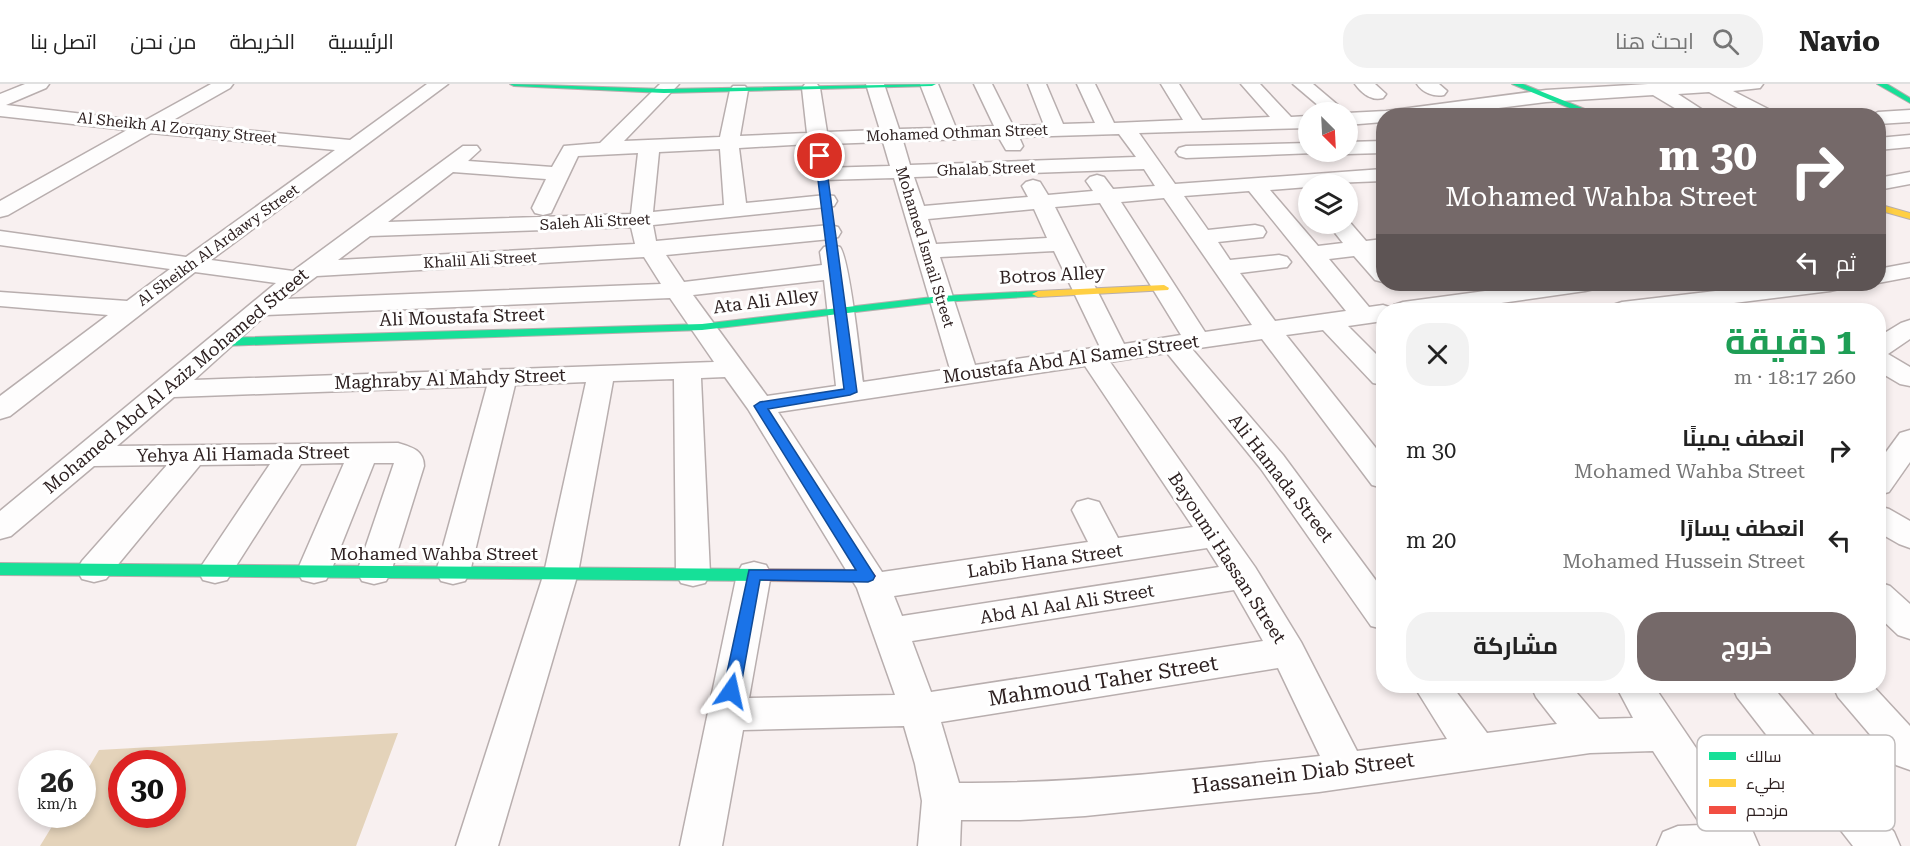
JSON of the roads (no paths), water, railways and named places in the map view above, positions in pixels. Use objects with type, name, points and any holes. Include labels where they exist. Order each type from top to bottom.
[{"type":"street","points":[[0,101],[40,84]]},
{"type":"street","points":[[0,210],[224,84]]},
{"type":"street","name":"Al Sheikh Al Ardawy Street","points":[[0,410],[191,264],[439,84]]},
{"type":"street","points":[[514,84],[739,90],[930,84],[949,133]]},
{"type":"street","name":"Bayoumi Hassan Street","points":[[983,84],[1086,292],[1104,354],[1288,652],[1346,770]]},
{"type":"street","points":[[1037,84],[1056,130]]},
{"type":"street","points":[[1086,84],[1116,128],[1150,163],[1268,330],[1376,469]]},
{"type":"street","points":[[1170,84],[1196,125]]},
{"type":"street","points":[[1250,84],[1285,122]]},
{"type":"street","points":[[1302,84],[1324,102]]},
{"type":"street","points":[[1478,108],[1514,92],[1546,96],[1754,84]]},
{"type":"street","points":[[1881,84],[1910,101]]},
{"type":"street","name":"Mohamed Ismail Street","points":[[875,85],[964,375]]},
{"type":"street","points":[[1711,86],[1752,108]]},
{"type":"street","points":[[606,148],[667,87]]},
{"type":"street","points":[[811,88],[850,392]]},
{"type":"street","points":[[1654,88],[1689,108]]},
{"type":"street","points":[[736,211],[729,143],[739,90]]},
{"type":"street","points":[[1514,92],[1532,108]]},
{"type":"street","points":[[1546,96],[1577,108]]},
{"type":"street","name":"Al Sheikh Al Zorqany Street","points":[[0,110],[148,127],[354,146]]},
{"type":"street","points":[[1886,118],[1910,116]]},
{"type":"street","points":[[1358,119],[1376,118]]},
{"type":"street","name":"Mohamed Othman Street","points":[[560,174],[571,150],[890,135],[1298,122]]},
{"type":"street","points":[[1886,143],[1910,141]]},
{"type":"street","points":[[649,147],[642,211],[645,241],[702,327],[760,406],[871,581],[919,710],[935,764],[942,801],[939,846]]},
{"type":"street","points":[[1358,148],[1376,147]]},
{"type":"street","points":[[1186,152],[1298,149]]},
{"type":"street","name":"Mohamed Abd Al Aziz Mohamed Street","points":[[0,528],[167,390],[259,308],[470,150]]},
{"type":"street","name":"Ghalab Street","points":[[822,174],[1150,163]]},
{"type":"street","name":"Ali Hamada Street","points":[[1087,165],[1164,288],[1185,342],[1376,606]]},
{"type":"street","points":[[449,166],[560,174],[543,208]]},
{"type":"street","points":[[1358,178],[1376,176]]},
{"type":"street","points":[[1886,182],[1910,178]]},
{"type":"street","points":[[1176,200],[1255,184],[1298,184]]},
{"type":"street","points":[[1255,184],[1311,254],[1373,315]]},
{"type":"street","points":[[915,213],[1106,196],[1234,204]]},
{"type":"street","name":"Saleh Ali Street","points":[[364,229],[536,225],[642,211],[736,211],[826,201]]},
{"type":"street","points":[[392,208],[543,208],[642,211]]},
{"type":"street","points":[[1886,209],[1907,213]]},
{"type":"street","name":"Khalil Ali Street","points":[[0,238],[191,264],[302,274],[650,250],[830,232]]},
{"type":"street","points":[[1202,237],[1255,232]]},
{"type":"street","points":[[1353,234],[1372,247]]},
{"type":"street","points":[[926,251],[1062,244]]},
{"type":"street","points":[[1311,254],[1372,247]]},
{"type":"street","points":[[1224,268],[1279,262]]},
{"type":"street","points":[[259,308],[678,290],[835,271]]},
{"type":"street","points":[[1886,275],[1908,272]]},
{"type":"street","name":"Botros Alley","points":[[941,299],[1164,288]]},
{"type":"street","points":[[1460,303],[1541,291]]},
{"type":"street","points":[[1594,291],[1608,303]]},
{"type":"street","points":[[1672,303],[1783,291]]},
{"type":"street","points":[[1770,293],[1786,303]]},
{"type":"street","points":[[0,299],[132,309]]},
{"type":"street","name":"Ata Ali Alley","points":[[702,327],[941,299]]},
{"type":"street","name":"Moustafa Abd Al Samei Street","points":[[760,406],[1373,315]]},
{"type":"street","points":[[1329,321],[1376,370]]},
{"type":"street","name":"Ali Moustafa Street","points":[[222,342],[702,327]]},
{"type":"street","points":[[1886,344],[1910,328]]},
{"type":"street","points":[[1886,364],[1910,378]]},
{"type":"street","name":"Maghraby Al Mahdy Street","points":[[167,390],[733,369]]},
{"type":"street","points":[[687,371],[693,574]]},
{"type":"street","points":[[477,846],[561,573],[601,374]]},
{"type":"street","points":[[453,572],[503,378]]},
{"type":"street","points":[[1886,472],[1900,448]]},
{"type":"street","points":[[314,571],[363,453]]},
{"type":"street","name":"Yehya Ali Hamada Street","points":[[87,456],[363,453],[398,453],[406,456],[409,466],[374,572]]},
{"type":"street","points":[[94,570],[193,454]]},
{"type":"street","points":[[215,571],[292,454]]},
{"type":"street","points":[[1088,510],[1095,553],[1112,597]]},
{"type":"street","points":[[1886,522],[1910,536]]},
{"type":"street","name":"Labib Hana Street","points":[[871,581],[1216,536]]},
{"type":"street","name":"Mohamed Wahba Street","points":[[0,569],[754,574],[871,581]]},
{"type":"street","points":[[701,846],[754,574]]},
{"type":"street","name":"Abd Al Aal Ali Street","points":[[891,631],[1243,576]]},
{"type":"street","points":[[1886,602],[1910,625]]},
{"type":"street","name":"Mahmoud Taher Street","points":[[727,714],[919,710],[1288,652]]},
{"type":"street","points":[[1437,693],[1477,751]]},
{"type":"street","points":[[1555,693],[1590,736]]},
{"type":"street","points":[[1638,693],[1697,785]]},
{"type":"street","points":[[1756,693],[1789,735]]},
{"type":"street","points":[[1857,693],[1894,735]]},
{"type":"street","name":"Hassanein Diab Street","points":[[942,801],[1020,802],[1085,798],[1346,770],[1590,736],[1663,734]]},
{"type":"street","points":[[1895,736],[1910,753]]},
{"type":"street","points":[[1727,831],[1736,844]]},
{"type":"street","points":[[1866,831],[1878,846]]},
{"type":"street","points":[[1678,846],[1736,844]]}]
